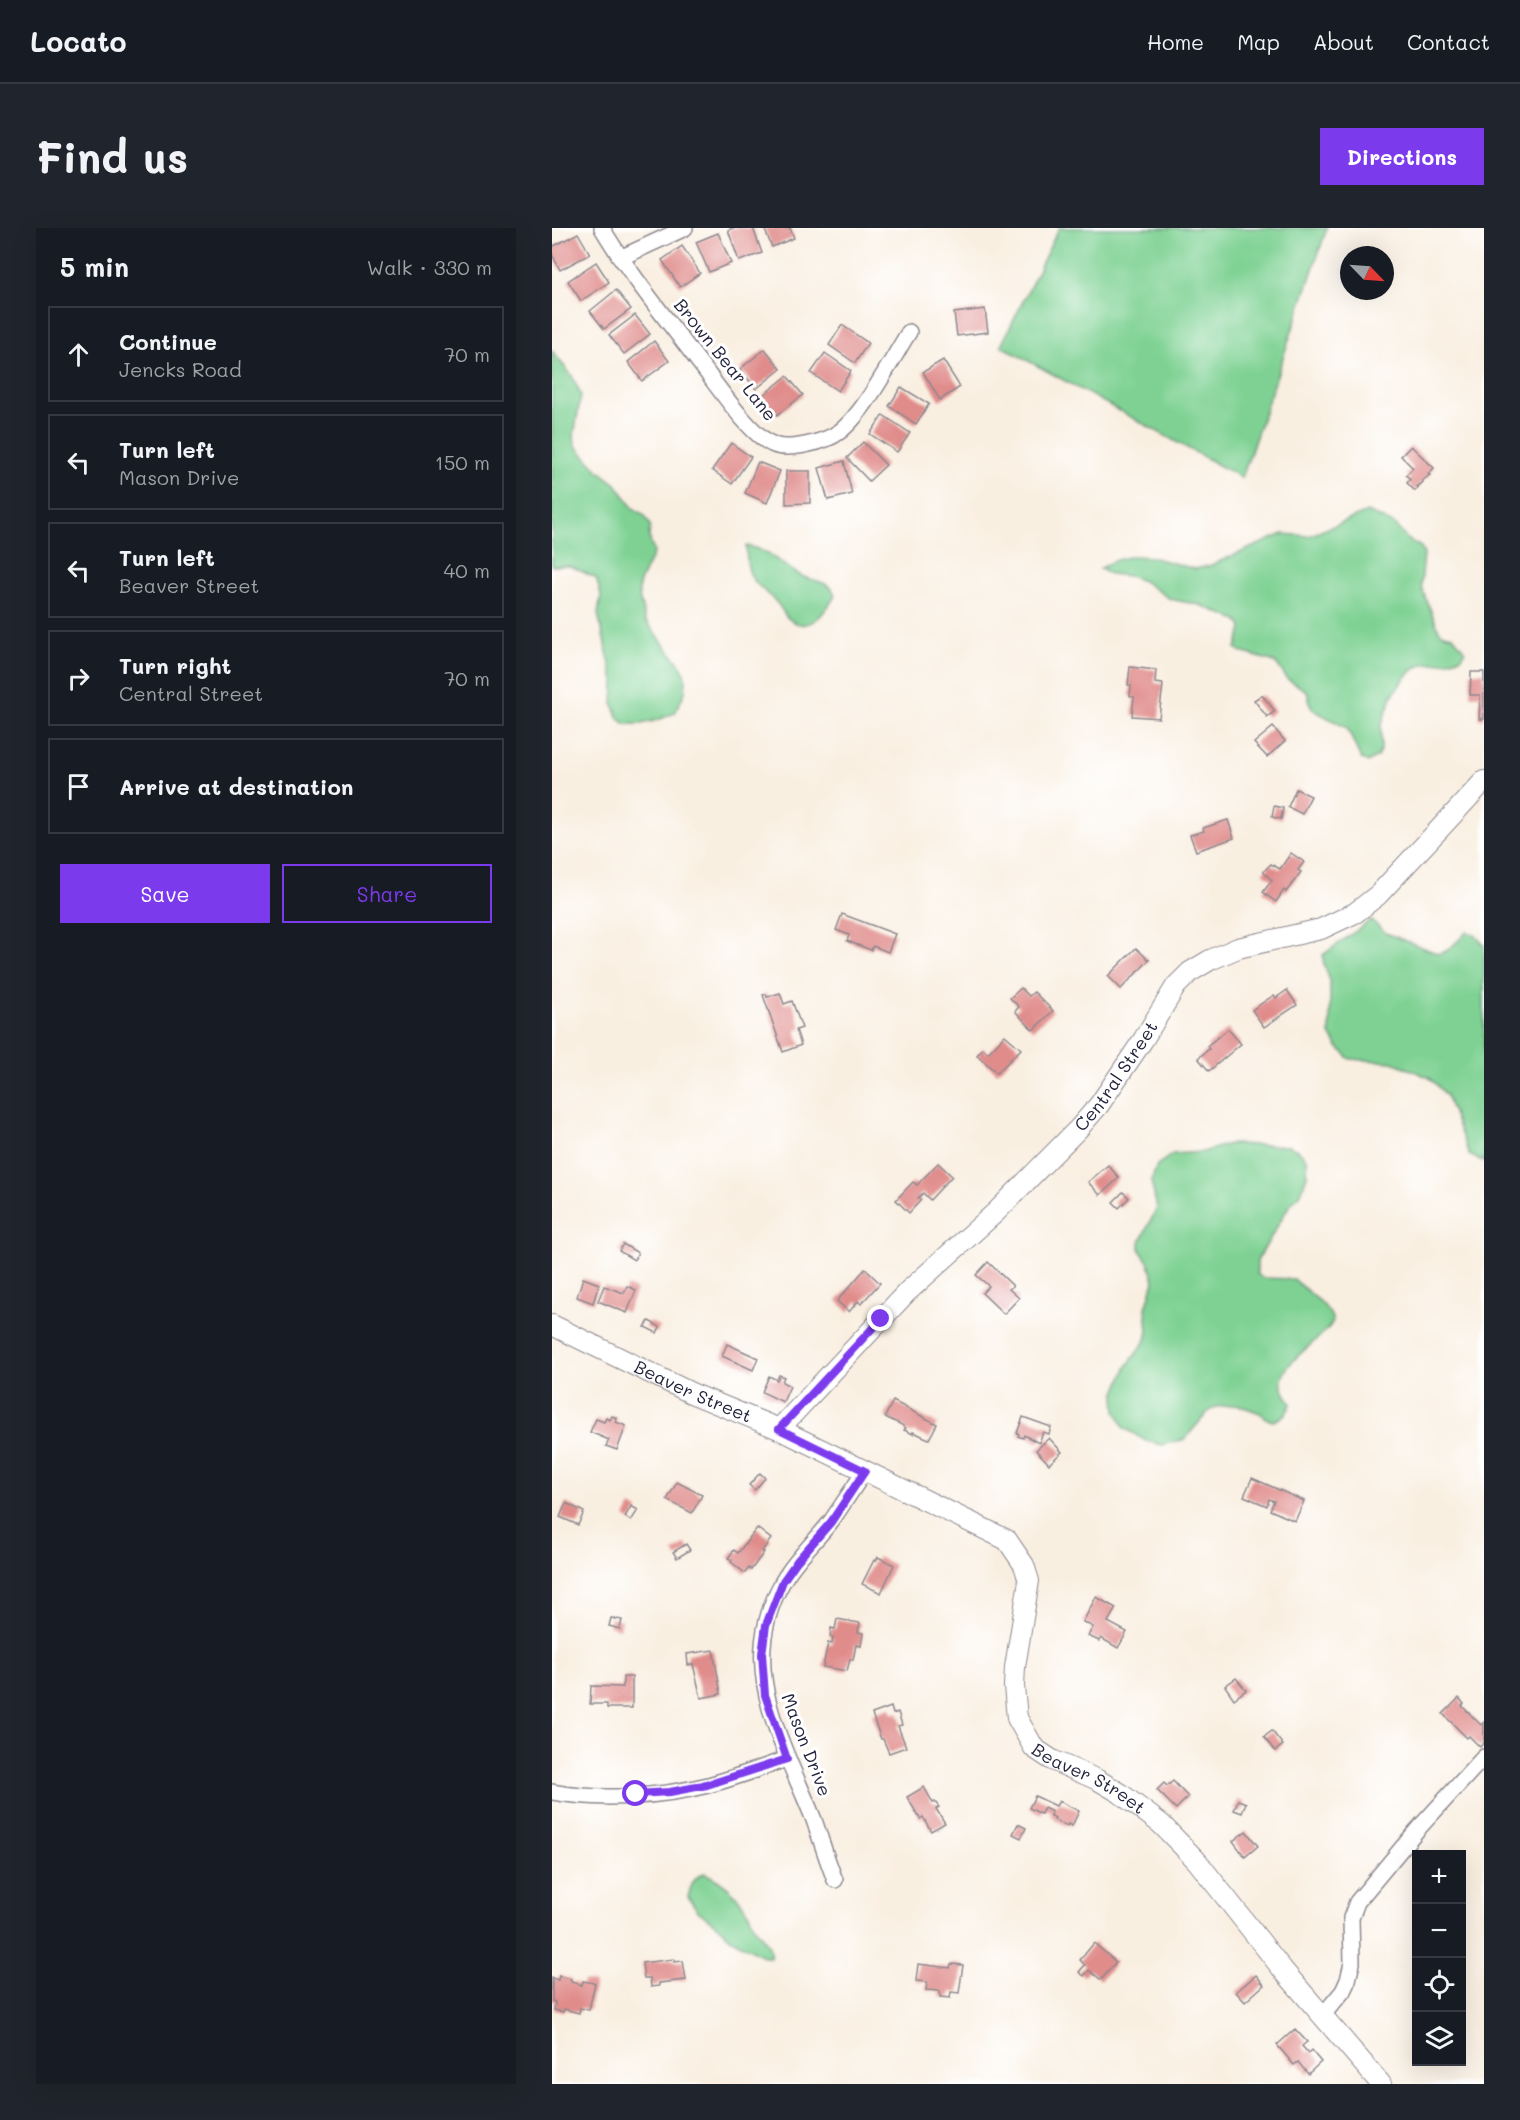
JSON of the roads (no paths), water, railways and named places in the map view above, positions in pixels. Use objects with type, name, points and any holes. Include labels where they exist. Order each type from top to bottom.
[{"type":"street","name":"Brown Bear Lane","points":[[602,228],[620,258],[753,429],[773,445],[788,447],[820,441],[838,434],[854,420],[909,332]]},
{"type":"street","points":[[620,258],[685,228]]},
{"type":"street","name":"Central Street","points":[[779,1429],[901,1299],[1003,1206],[1079,1128],[1099,1105],[1176,986],[1190,972],[1238,948],[1321,929],[1355,913],[1385,888],[1484,781]]},
{"type":"street","name":"Beaver Street","points":[[552,1325],[692,1394],[779,1429],[991,1530],[1007,1540],[1024,1565],[1029,1581],[1014,1686],[1017,1718],[1034,1748],[1052,1760],[1111,1787],[1161,1824],[1197,1861],[1283,1970],[1381,2084]]},
{"type":"street","name":"Mason Drive","points":[[835,1880],[814,1820],[787,1759],[765,1695],[762,1654],[766,1625],[783,1581],[831,1522],[865,1471]]},
{"type":"street","points":[[1323,2015],[1343,1991],[1348,1980],[1352,1963],[1351,1918],[1357,1902],[1417,1830],[1484,1757]]},
{"type":"street","points":[[552,1792],[577,1797],[670,1792],[707,1785],[787,1759]]}]
